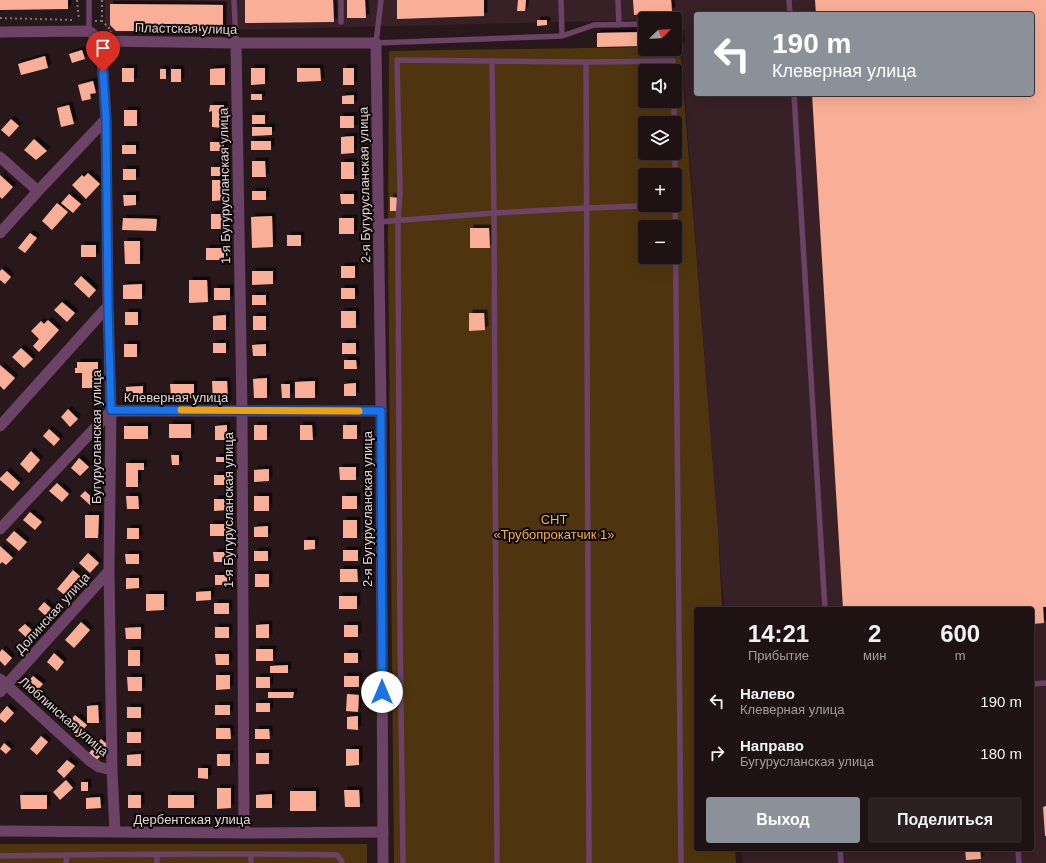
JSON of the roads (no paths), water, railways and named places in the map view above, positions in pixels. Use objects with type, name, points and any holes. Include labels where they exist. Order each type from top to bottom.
[{"type":"street","points":[[0,32],[89,26],[105,41]]},
{"type":"street","name":"Пластская улица","points":[[105,41],[236,43],[376,42]]},
{"type":"street","name":"Бугурусланская улица","points":[[105,41],[108,306],[111,410],[109,571],[112,770],[116,832]]},
{"type":"street","name":"2-я Бугурусланская улица","points":[[376,42],[381,411],[383,863]]},
{"type":"street","name":"1-я Бугурусланская улица","points":[[236,43],[242,410],[244,833]]},
{"type":"street","points":[[0,234],[38,191],[106,119]]},
{"type":"street","points":[[0,157],[38,191]]},
{"type":"street","points":[[0,426],[108,306]]},
{"type":"street","name":"Клеверная улица","points":[[0,529],[111,410],[381,411]]},
{"type":"street","name":"Долинская улица","points":[[2,685],[109,571]]},
{"type":"street","name":"Люблинская улица","points":[[2,685],[90,761],[99,767],[112,770]]},
{"type":"street","name":"Дербентская улица","points":[[0,831],[244,833],[383,832]]},
{"type":"lane","points":[[89,0],[89,26]]},
{"type":"lane","points":[[234,0],[236,43]]},
{"type":"lane","points":[[341,0],[341,22]]},
{"type":"lane","points":[[381,0],[376,42],[562,36],[594,25],[638,24]]},
{"type":"lane","points":[[561,0],[562,36]]},
{"type":"lane","points":[[618,0],[619,25]]},
{"type":"lane","points":[[789,0],[790,12]]},
{"type":"lane","points":[[403,863],[398,268],[398,221],[400,192],[397,60],[586,62],[673,61],[673,64]]},
{"type":"lane","points":[[492,61],[497,863]]},
{"type":"lane","points":[[586,62],[588,863]]},
{"type":"lane","points":[[794,96],[825,607]]},
{"type":"lane","points":[[378,222],[494,213],[638,206]]},
{"type":"lane","points":[[675,212],[680,863]]},
{"type":"lane","points":[[1034,684],[1046,683]]},
{"type":"lane","points":[[840,851],[841,863]]},
{"type":"lane","points":[[1018,851],[1019,863]]},
{"type":"lane","points":[[157,854],[157,863]]},
{"type":"lane","points":[[0,856],[157,854],[337,855],[342,863]]},
{"type":"lane","points":[[251,854],[251,863]]},
{"type":"lane","points":[[66,863],[67,855]]},
{"type":"park label","name":"СНТ «Трубопрокатчик 1»","points":[[554,526]]}]
